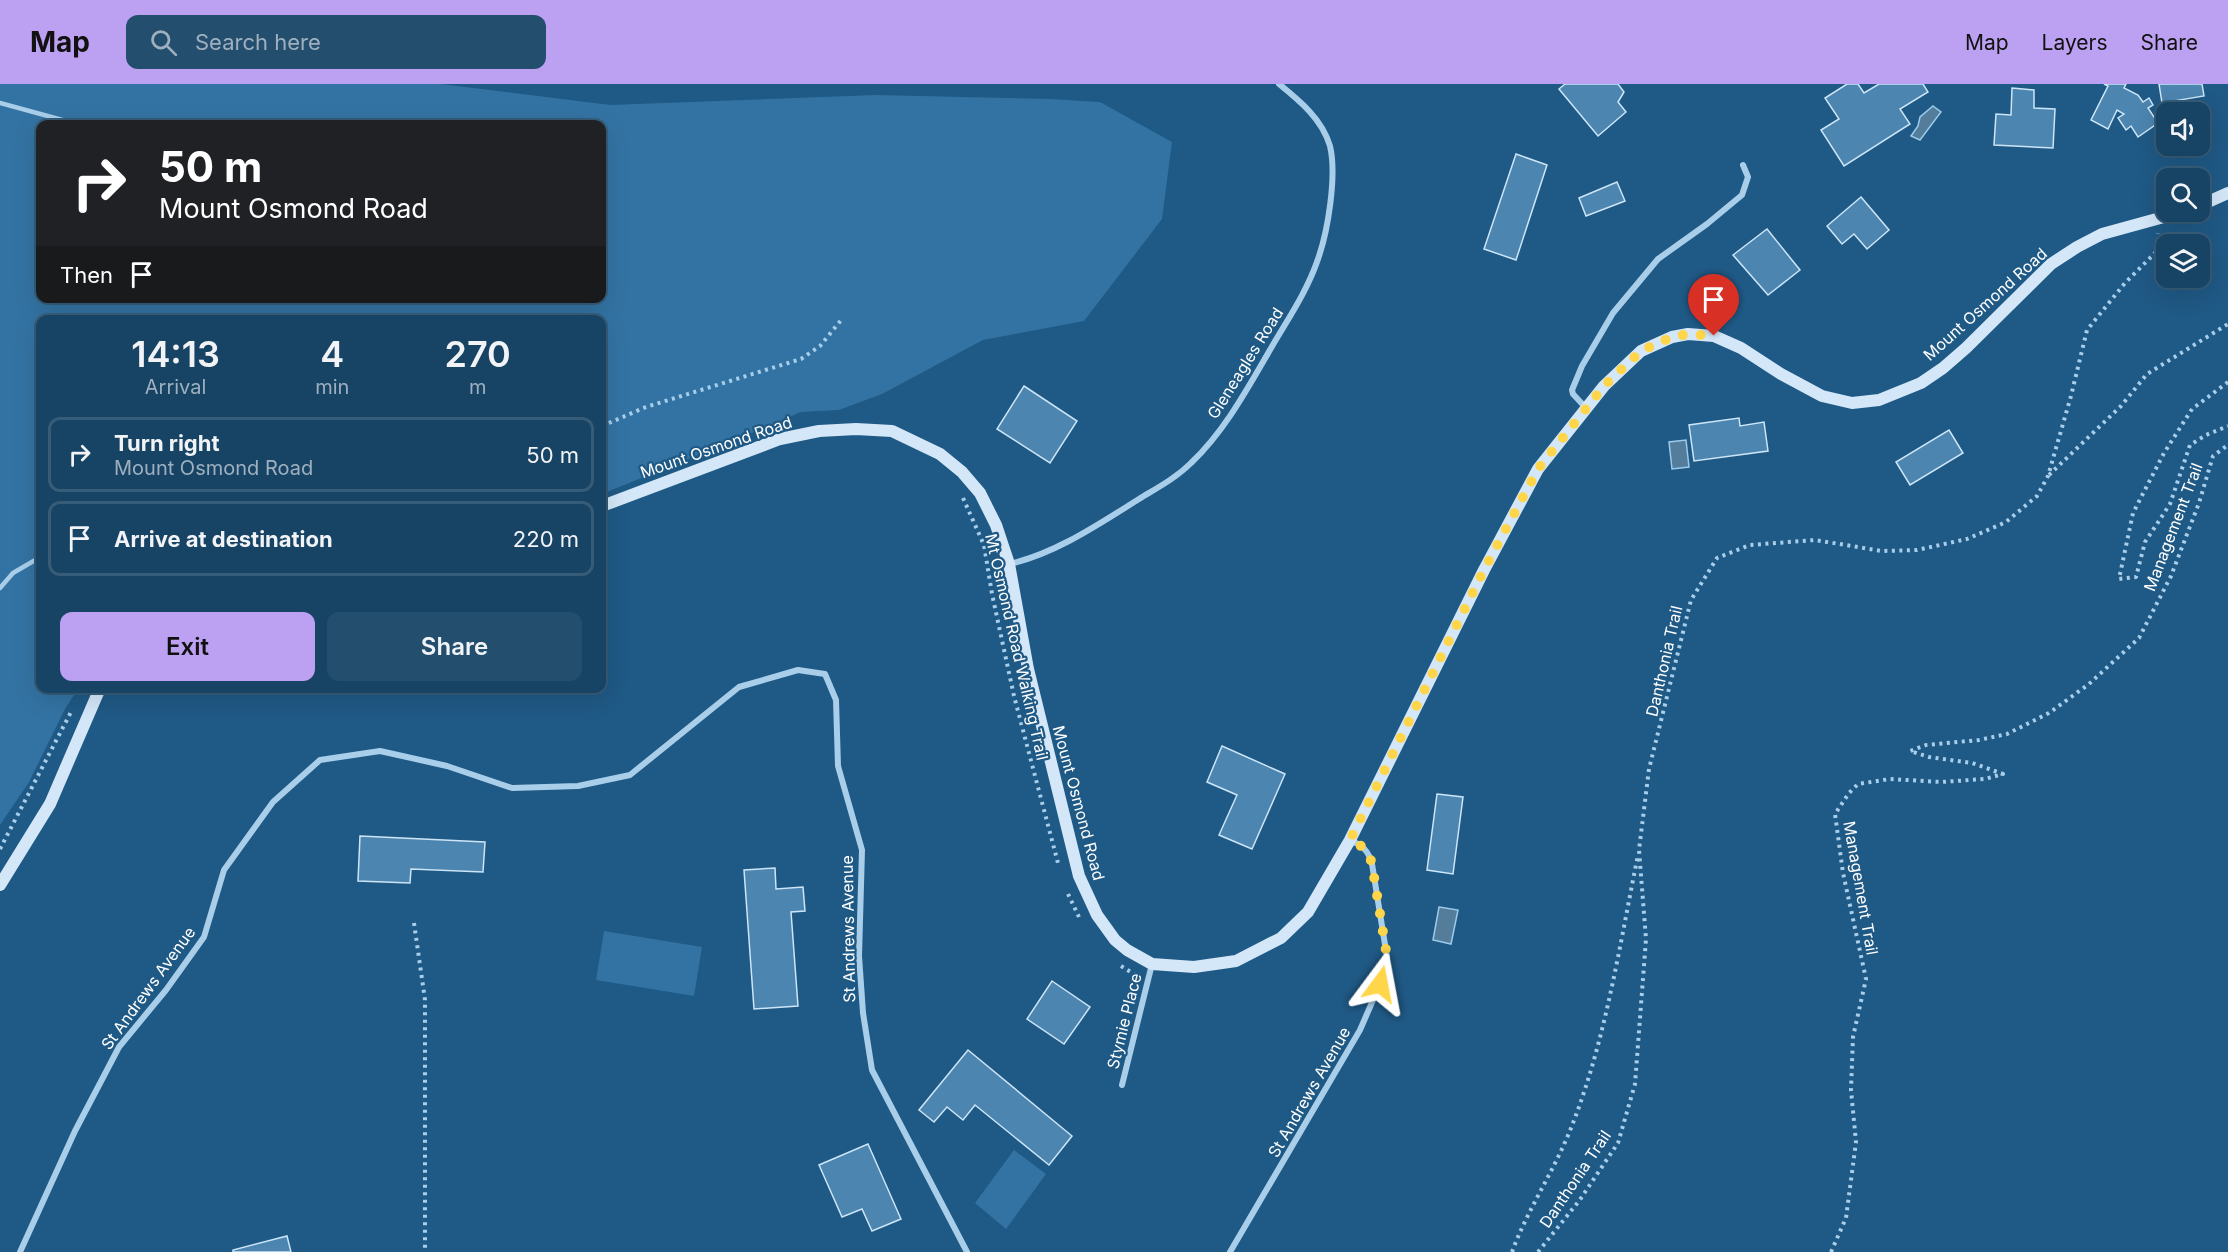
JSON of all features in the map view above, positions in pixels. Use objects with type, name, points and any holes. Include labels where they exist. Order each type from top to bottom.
[{"type":"street","name":"Gleneagles Road","points":[[1009,564],[1046,552],[1078,535],[1170,480],[1191,464],[1210,443],[1232,412],[1299,301],[1318,258],[1323,240],[1331,198],[1332,158],[1326,138],[1313,114],[1279,84]]},
{"type":"street","points":[[1586,408],[1572,390],[1582,366],[1613,313],[1658,259],[1707,224],[1742,195],[1748,177],[1743,165]]},
{"type":"street","points":[[2210,201],[2228,193]]},
{"type":"street","name":"Mount Osmond Road","points":[[606,504],[780,439],[819,431],[856,429],[892,431],[940,454],[962,472],[980,493],[990,510],[1009,564],[1028,669],[1079,876],[1088,898],[1107,930],[1127,950],[1152,964],[1194,967],[1236,961],[1281,938],[1308,912],[1350,840],[1484,570],[1538,469],[1604,386],[1641,351],[1672,337],[1689,334],[1714,336],[1727,341],[1822,396],[1852,402],[1880,400],[1921,382],[1943,368],[2051,264],[2102,234],[2156,219]]},
{"type":"street","name":"St Andrews Avenue","points":[[20,1252],[75,1131],[119,1047],[166,990],[204,937],[224,870],[273,802],[320,760],[380,751],[447,766],[512,788],[578,786],[630,775],[739,687],[798,670],[825,674],[836,700],[838,766],[862,850],[859,956],[862,1013],[872,1070],[967,1252]]},
{"type":"street","points":[[0,885],[50,804],[98,693]]},
{"type":"street","name":"St Andrews Avenue","points":[[1230,1252],[1360,1030],[1380,984],[1387,957],[1372,864],[1369,853],[1363,846],[1350,840]]},
{"type":"street","name":"Stymie Place","points":[[1122,1085],[1152,964]]},
{"type":"lane","points":[[0,103],[62,120]]},
{"type":"lane","points":[[0,588],[13,573],[36,560]]},
{"type":"path","name":"Danthonia Trail","points":[[1538,1252],[1579,1200],[1618,1143],[1635,1084],[1646,939],[1639,850],[1649,769],[1690,600],[1718,558],[1750,545],[1815,540],[1882,551],[1917,550],[1967,539],[2006,522],[2037,496],[2048,476],[2087,330],[2125,283],[2159,249],[2157,222]]},
{"type":"path","points":[[606,424],[646,407],[801,359],[820,346],[842,320]]},
{"type":"path","points":[[2048,476],[2121,406],[2147,374],[2228,324]]},
{"type":"path","name":"Management Trail","points":[[2228,382],[2192,409],[2164,453],[2133,513],[2119,579],[2136,577],[2145,542],[2170,504],[2190,445],[2228,426]]},
{"type":"path","name":"Management Trail","points":[[1831,1252],[1846,1218],[1855,1153],[1851,1090],[1853,1037],[1866,979],[1843,873],[1835,814],[1858,784],[1890,779],[1941,782],[1985,779],[2003,774],[1972,763],[1929,757],[1910,751],[1926,745],[1979,740],[2007,734],[2057,707],[2089,684],[2139,638],[2171,576],[2199,503],[2213,456],[2228,445]]},
{"type":"path","name":"Mt Osmond Road Walking Trail","points":[[958,488],[984,545],[1014,696],[1061,875]]},
{"type":"path","points":[[0,849],[74,706]]},
{"type":"path","points":[[1512,1252],[1518,1234],[1569,1133],[1600,1040],[1639,850]]},
{"type":"path","points":[[1068,892],[1074,910],[1085,926]]},
{"type":"path","points":[[414,922],[425,999],[425,1252]]},
{"type":"path","points":[[1117,962],[1148,983]]},
{"type":"shaded area","points":[[0,84],[441,84],[610,105],[876,95],[1050,99],[1100,102],[1172,142],[1162,219],[1084,321],[983,340],[882,394],[839,410],[801,412],[606,492],[606,315],[36,315],[36,693],[75,693],[65,709],[29,782],[0,825]]},
{"type":"shaded area","points":[[1933,106],[1941,112],[1920,140],[1911,136],[1918,126],[1920,117]]},
{"type":"shaded area","points":[[1686,440],[1689,467],[1672,469],[1669,442]]},
{"type":"shaded area","points":[[1439,907],[1458,910],[1451,944],[1433,940]]},
{"type":"shaded area","points":[[604,931],[702,947],[694,996],[596,980]]},
{"type":"shaded area","points":[[1014,1150],[1046,1174],[1006,1229],[975,1203]]},
{"type":"building","points":[[1565,84],[1618,84],[1624,92],[1618,102],[1626,112],[1598,136],[1559,89]]},
{"type":"building","points":[[1847,84],[1858,84],[1864,93],[1879,84],[1923,84],[1928,92],[1900,109],[1910,124],[1844,166],[1821,130],[1839,119],[1825,98]]},
{"type":"building","points":[[2104,84],[2126,84],[2124,88],[2138,95],[2143,102],[2149,98],[2153,105],[2148,108],[2156,120],[2156,124],[2138,137],[2131,126],[2126,130],[2118,118],[2124,114],[2117,110],[2108,129],[2091,120],[2108,86]]},
{"type":"building","points":[[2159,84],[2202,84],[2204,96],[2162,102]]},
{"type":"building","points":[[2012,88],[2034,90],[2034,108],[2055,109],[2053,148],[1994,145],[1996,114],[2011,115]]},
{"type":"building","points":[[1516,154],[1547,165],[1516,260],[1484,249]]},
{"type":"building","points":[[1617,182],[1625,201],[1586,216],[1579,198]]},
{"type":"building","points":[[1861,197],[1889,230],[1867,249],[1854,234],[1842,244],[1827,226]]},
{"type":"building","points":[[1767,229],[1800,270],[1768,295],[1733,255]]},
{"type":"building","points":[[1024,386],[1077,421],[1050,463],[997,429]]},
{"type":"building","points":[[1739,418],[1740,426],[1764,422],[1768,451],[1694,461],[1689,425]]},
{"type":"building","points":[[1949,430],[1963,453],[1910,485],[1896,462]]},
{"type":"building","points":[[1222,746],[1285,774],[1252,849],[1219,835],[1237,795],[1207,782]]},
{"type":"building","points":[[1437,794],[1463,797],[1453,874],[1427,870]]},
{"type":"building","points":[[360,836],[485,842],[483,872],[411,869],[410,883],[358,881]]},
{"type":"building","points":[[775,868],[776,889],[803,887],[805,911],[791,912],[798,1006],[754,1009],[744,870]]},
{"type":"building","points":[[1052,981],[1090,1007],[1064,1044],[1027,1019]]},
{"type":"building","points":[[968,1050],[1072,1136],[1049,1165],[975,1105],[963,1120],[947,1107],[934,1122],[919,1110]]},
{"type":"building","points":[[868,1144],[901,1219],[872,1231],[862,1209],[842,1217],[819,1165]]},
{"type":"building","points":[[287,1236],[291,1252],[233,1252],[233,1250]]},
{"type":"route","points":[[1380,984],[1387,957],[1372,864],[1369,853],[1363,846],[1350,840],[1484,570],[1538,469],[1604,386],[1641,351],[1655,344],[1672,337],[1689,334],[1714,336]]}]
